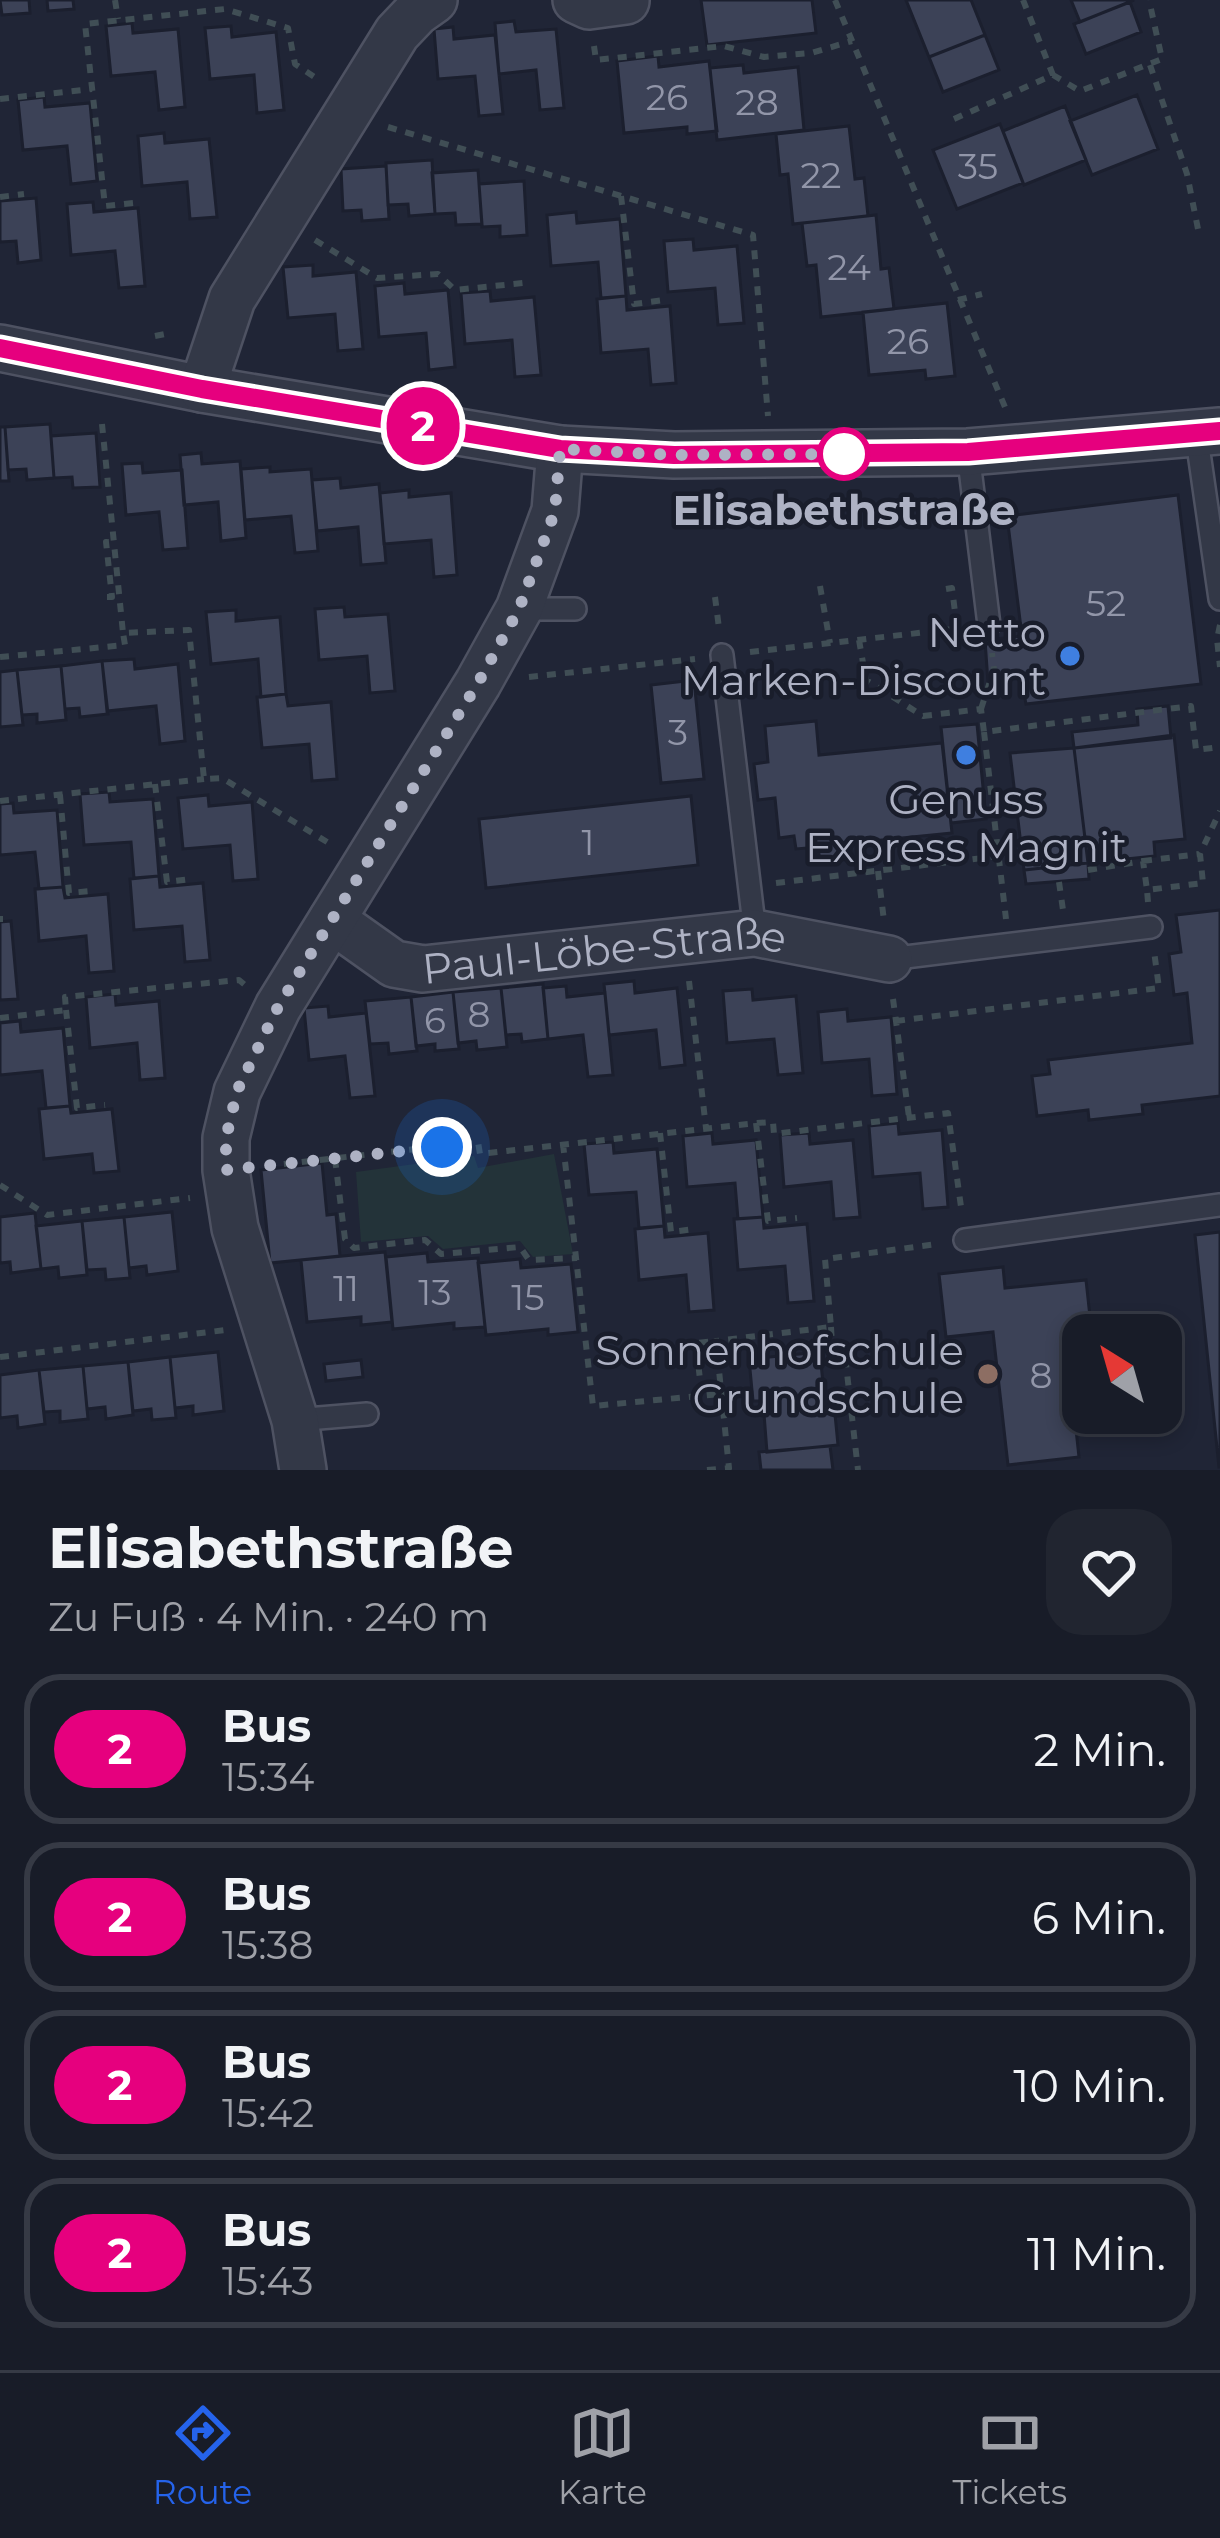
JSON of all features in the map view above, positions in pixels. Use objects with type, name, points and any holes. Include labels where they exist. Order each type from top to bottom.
[{"type":"street","points":[[202,389],[232,299],[397,33],[434,0]]},
{"type":"street","points":[[584,19],[589,7],[626,1]]},
{"type":"street","points":[[0,348],[202,389],[560,449],[674,455],[968,452],[1208,431]]},
{"type":"street","points":[[304,1470],[295,1420],[235,1228],[226,1138],[237,1091],[278,1007],[519,609],[555,511],[560,449]]},
{"type":"street","name":"Paul-Löbe-Straße","points":[[332,920],[394,964],[423,969],[755,932],[889,959]]},
{"type":"lane","points":[[626,1],[641,0]]},
{"type":"lane","points":[[1208,431],[1220,599]]},
{"type":"lane","points":[[968,452],[989,625]]},
{"type":"lane","points":[[519,609],[575,609]]},
{"type":"lane","points":[[722,656],[755,932]]},
{"type":"lane","points":[[889,959],[1151,927]]},
{"type":"lane","points":[[965,1240],[1220,1205]]},
{"type":"lane","points":[[295,1420],[367,1414]]},
{"type":"path","points":[[115,0],[118,19]]},
{"type":"path","points":[[835,0],[1008,415],[1013,447]]},
{"type":"path","points":[[1023,0],[1053,75],[1079,91],[1162,59],[1149,0]]},
{"type":"path","points":[[133,203],[105,206],[85,24],[224,9],[288,28],[295,64],[353,102],[368,121],[753,235],[771,455]]},
{"type":"path","points":[[584,19],[596,60],[724,46],[764,58],[852,41]]},
{"type":"path","points":[[1150,65],[1187,174],[1199,234]]},
{"type":"path","points":[[954,119],[1053,75]]},
{"type":"path","points":[[0,99],[92,89]]},
{"type":"path","points":[[0,197],[24,194]]},
{"type":"path","points":[[621,196],[634,304],[664,300]]},
{"type":"path","points":[[281,219],[376,278],[438,274],[455,290],[523,284]]},
{"type":"path","points":[[958,300],[982,294]]},
{"type":"path","points":[[0,658],[125,645],[102,424]]},
{"type":"path","points":[[107,598],[112,597],[106,542],[114,543]]},
{"type":"path","points":[[820,586],[830,643]]},
{"type":"path","points":[[946,589],[952,588],[957,628]]},
{"type":"path","points":[[715,598],[719,630]]},
{"type":"path","points":[[989,625],[994,669],[981,709],[1010,945]]},
{"type":"path","points":[[1220,625],[1220,667]]},
{"type":"path","points":[[123,633],[189,630],[204,779]]},
{"type":"path","points":[[860,640],[866,680],[923,716],[981,709]]},
{"type":"path","points":[[984,732],[1191,706],[1196,750],[1220,748]]},
{"type":"path","points":[[0,801],[223,778],[366,866]]},
{"type":"path","points":[[155,784],[167,882],[191,879]]},
{"type":"path","points":[[60,795],[69,893],[91,891]]},
{"type":"path","points":[[1147,890],[1203,883],[1200,854],[1220,811]]},
{"type":"path","points":[[1088,870],[1200,854]]},
{"type":"path","points":[[748,886],[999,856]]},
{"type":"path","points":[[896,1021],[1160,988],[1144,861]]},
{"type":"path","points":[[684,941],[706,1129]]},
{"type":"path","points":[[105,1105],[76,1108],[65,997],[239,980],[278,1007]]},
{"type":"path","points":[[0,1018],[66,1010]]},
{"type":"path","points":[[897,1031],[909,1118]]},
{"type":"path","points":[[0,1185],[47,1215],[334,1159],[478,1142],[480,1154],[756,1123],[773,1122],[774,1134],[948,1114],[965,1240],[825,1259],[832,1344],[846,1364],[858,1470]]},
{"type":"path","points":[[756,1123],[768,1221],[797,1218]]},
{"type":"path","points":[[660,1133],[671,1232],[694,1229]]},
{"type":"path","points":[[563,1144],[593,1406],[720,1394]]},
{"type":"path","points":[[334,1159],[345,1239],[353,1248],[425,1240],[441,1254],[520,1247],[529,1260],[577,1258]]},
{"type":"path","points":[[0,1357],[217,1333],[264,1317]]},
{"type":"path","points":[[697,1391],[701,1390],[696,1342],[831,1327]]},
{"type":"path","points":[[707,1470],[729,1468],[716,1341]]},
{"type":"shaded area","points":[[554,1154],[573,1254],[533,1257],[520,1241],[443,1249],[428,1236],[361,1242],[356,1172],[474,1156],[478,1168]]},
{"type":"building","points":[[0,0],[29,0],[30,13],[2,15]]},
{"type":"building","points":[[47,0],[73,0],[74,9],[48,11]]},
{"type":"building","points":[[701,0],[812,0],[816,33],[707,45]]},
{"type":"building","points":[[906,0],[971,0],[985,35],[929,57]]},
{"type":"building","points":[[1071,0],[1134,0],[1080,22]]},
{"type":"building","points":[[1130,2],[1141,32],[1086,54],[1074,24]]},
{"type":"building","points":[[514,21],[516,32],[556,29],[564,108],[540,110],[536,70],[499,74],[495,23]]},
{"type":"building","points":[[132,23],[133,33],[178,29],[185,107],[159,110],[155,72],[111,76],[106,26]]},
{"type":"building","points":[[231,26],[232,37],[276,32],[284,110],[257,113],[254,75],[210,79],[205,28]]},
{"type":"building","points":[[453,27],[454,39],[495,35],[503,114],[479,116],[475,76],[438,79],[434,29]]},
{"type":"building","points":[[985,35],[999,70],[943,92],[929,57]]},
{"type":"building","points":[[658,56],[659,67],[709,61],[717,131],[687,134],[687,127],[624,133],[617,61]]},
{"type":"building","points":[[743,65],[744,73],[798,67],[804,130],[717,140],[710,68]]},
{"type":"building","points":[[1137,95],[1158,149],[1092,175],[1070,121]]},
{"type":"building","points":[[44,97],[45,107],[90,103],[97,181],[71,184],[67,146],[23,150],[18,100]]},
{"type":"building","points":[[1065,106],[1086,160],[1024,185],[1003,131]]},
{"type":"building","points":[[1000,124],[1023,183],[957,209],[933,150]]},
{"type":"building","points":[[849,126],[855,179],[864,178],[868,216],[793,224],[788,174],[780,175],[776,134]]},
{"type":"building","points":[[164,133],[165,143],[209,139],[217,217],[190,219],[187,182],[142,186],[138,136]]},
{"type":"building","points":[[432,160],[435,214],[409,216],[408,204],[388,205],[386,163]]},
{"type":"building","points":[[386,166],[389,219],[362,221],[361,210],[343,211],[341,169]]},
{"type":"building","points":[[478,170],[482,224],[456,225],[455,213],[435,214],[432,173]]},
{"type":"building","points":[[524,181],[527,235],[500,237],[500,226],[482,227],[479,184]]},
{"type":"building","points":[[36,198],[41,260],[18,263],[16,241],[0,242],[0,201]]},
{"type":"building","points":[[93,202],[94,212],[138,208],[145,286],[119,288],[115,251],[71,255],[67,204]]},
{"type":"building","points":[[576,212],[577,223],[620,219],[626,296],[601,298],[598,262],[551,266],[547,215]]},
{"type":"building","points":[[876,215],[881,269],[889,268],[894,309],[821,317],[816,265],[807,266],[802,223]]},
{"type":"building","points":[[693,239],[694,250],[737,246],[744,323],[718,325],[715,288],[668,292],[664,241]]},
{"type":"building","points":[[313,265],[313,276],[356,272],[363,349],[338,351],[335,314],[288,318],[283,267]]},
{"type":"building","points":[[404,283],[405,294],[448,290],[455,367],[429,370],[426,333],[379,337],[375,286]]},
{"type":"building","points":[[490,291],[491,301],[534,297],[541,375],[515,377],[512,340],[465,344],[461,293]]},
{"type":"building","points":[[626,296],[627,310],[670,306],[676,383],[651,385],[648,349],[601,353],[597,299]]},
{"type":"building","points":[[947,303],[955,376],[926,379],[925,370],[869,375],[863,312]]},
{"type":"building","points":[[50,424],[54,478],[27,480],[26,469],[8,470],[5,427]]},
{"type":"building","points":[[0,427],[5,427],[9,481],[0,481]]},
{"type":"building","points":[[96,433],[100,487],[73,488],[72,477],[54,478],[51,436]]},
{"type":"building","points":[[201,453],[202,464],[240,461],[246,538],[221,541],[218,502],[184,505],[180,455]]},
{"type":"building","points":[[142,463],[143,473],[182,470],[188,548],[163,550],[159,512],[126,515],[122,464]]},
{"type":"building","points":[[270,467],[270,472],[311,469],[318,551],[295,553],[291,516],[245,520],[241,469]]},
{"type":"building","points":[[340,478],[341,488],[379,484],[386,563],[361,565],[358,527],[317,531],[312,480]]},
{"type":"building","points":[[409,490],[409,497],[451,493],[457,575],[434,577],[431,540],[384,544],[380,493]]},
{"type":"building","points":[[1178,495],[1201,684],[1026,704],[1021,678],[988,682],[985,640],[1022,636],[1007,516]]},
{"type":"building","points":[[344,607],[345,617],[388,614],[395,691],[370,693],[367,656],[319,660],[315,609]]},
{"type":"building","points":[[236,610],[236,621],[280,617],[286,694],[261,697],[258,659],[211,664],[206,612]]},
{"type":"building","points":[[134,659],[135,669],[178,664],[185,741],[160,744],[156,706],[107,711],[102,661]]},
{"type":"building","points":[[102,661],[108,714],[80,717],[79,708],[65,709],[61,666]]},
{"type":"building","points":[[61,666],[66,720],[37,723],[37,714],[22,715],[17,670]]},
{"type":"building","points":[[17,670],[23,725],[0,727],[0,672]]},
{"type":"building","points":[[694,680],[704,779],[661,783],[651,685]]},
{"type":"building","points":[[286,694],[288,706],[331,702],[337,779],[312,781],[309,744],[262,748],[257,697]]},
{"type":"building","points":[[1168,706],[1171,738],[1074,748],[1072,732],[1138,725],[1137,709]]},
{"type":"building","points":[[816,721],[819,755],[942,743],[952,833],[851,843],[853,859],[820,862],[818,847],[796,849],[794,836],[779,838],[775,798],[758,800],[754,764],[768,762],[765,726]]},
{"type":"building","points":[[977,724],[986,819],[951,823],[941,727]]},
{"type":"building","points":[[1174,735],[1185,839],[1154,842],[1155,856],[1088,863],[1074,748]]},
{"type":"building","points":[[1074,748],[1088,863],[1024,870],[1010,753]]},
{"type":"building","points":[[109,792],[110,802],[153,799],[159,876],[134,878],[131,842],[84,845],[80,794]]},
{"type":"building","points":[[208,795],[209,806],[252,802],[258,879],[233,881],[230,845],[183,849],[178,798]]},
{"type":"building","points":[[691,796],[698,865],[486,888],[479,819]]},
{"type":"building","points":[[13,803],[14,813],[57,810],[63,887],[39,889],[35,852],[0,855],[0,804]]},
{"type":"building","points":[[1088,863],[1089,879],[1026,884],[1024,870]]},
{"type":"building","points":[[159,876],[160,887],[203,883],[210,960],[185,962],[182,926],[134,930],[130,879]]},
{"type":"building","points":[[63,887],[65,898],[108,894],[114,971],[89,973],[86,936],[39,941],[35,889]]},
{"type":"building","points":[[1220,910],[1220,1096],[1142,1105],[1143,1114],[1089,1120],[1088,1110],[1037,1116],[1032,1076],[1050,1074],[1048,1060],[1192,1043],[1187,993],[1174,995],[1169,954],[1181,952],[1176,915]]},
{"type":"building","points":[[11,921],[18,999],[0,1000],[0,922]]},
{"type":"building","points":[[634,981],[635,993],[677,988],[685,1065],[660,1068],[656,1030],[609,1035],[604,984]]},
{"type":"building","points":[[543,984],[548,1039],[522,1042],[521,1034],[506,1035],[501,988]]},
{"type":"building","points":[[566,986],[567,997],[605,993],[613,1075],[588,1077],[583,1035],[548,1039],[543,988]]},
{"type":"building","points":[[501,988],[507,1047],[477,1050],[476,1041],[458,1043],[453,992]]},
{"type":"building","points":[[752,989],[753,1000],[796,996],[803,1073],[778,1075],[774,1039],[727,1043],[723,991]]},
{"type":"building","points":[[453,992],[459,1049],[435,1051],[435,1044],[416,1046],[411,997]]},
{"type":"building","points":[[115,994],[116,1005],[159,1001],[165,1078],[140,1080],[137,1043],[90,1048],[86,997]]},
{"type":"building","points":[[411,997],[417,1051],[389,1054],[388,1043],[370,1044],[365,1001]]},
{"type":"building","points":[[328,1006],[329,1017],[366,1013],[375,1096],[350,1098],[345,1056],[309,1060],[304,1008]]},
{"type":"building","points":[[847,1009],[848,1021],[891,1017],[897,1094],[872,1096],[869,1059],[822,1063],[818,1012]]},
{"type":"building","points":[[20,1021],[21,1032],[63,1028],[70,1106],[46,1108],[42,1071],[0,1075],[0,1023]]},
{"type":"building","points":[[70,1106],[71,1113],[112,1109],[119,1171],[94,1173],[92,1154],[44,1159],[39,1109]]},
{"type":"building","points":[[898,1123],[899,1134],[942,1130],[948,1207],[923,1209],[920,1173],[873,1177],[869,1126]]},
{"type":"building","points":[[712,1133],[713,1144],[756,1140],[763,1217],[738,1219],[735,1183],[687,1187],[683,1136]]},
{"type":"building","points":[[809,1133],[810,1144],[853,1140],[860,1217],[834,1219],[831,1182],[784,1187],[780,1135]]},
{"type":"building","points":[[613,1142],[614,1153],[657,1149],[664,1226],[639,1228],[636,1192],[589,1195],[584,1144]]},
{"type":"building","points":[[322,1163],[327,1215],[336,1214],[340,1256],[270,1263],[261,1170]]},
{"type":"building","points":[[172,1212],[178,1271],[147,1275],[146,1266],[129,1268],[124,1217]]},
{"type":"building","points":[[35,1213],[41,1269],[11,1273],[10,1262],[0,1263],[0,1217]]},
{"type":"building","points":[[124,1217],[130,1278],[106,1280],[105,1269],[87,1270],[82,1221]]},
{"type":"building","points":[[763,1217],[764,1228],[807,1224],[814,1301],[788,1303],[785,1266],[738,1270],[734,1219]]},
{"type":"building","points":[[82,1221],[87,1275],[59,1278],[58,1267],[41,1269],[36,1226]]},
{"type":"building","points":[[664,1226],[665,1237],[708,1233],[714,1310],[689,1312],[686,1275],[639,1280],[635,1229]]},
{"type":"building","points":[[1220,1232],[1220,1467],[1219,1467],[1195,1235]]},
{"type":"building","points":[[385,1252],[392,1322],[361,1325],[361,1317],[307,1322],[301,1260]]},
{"type":"building","points":[[427,1253],[428,1262],[478,1258],[485,1327],[454,1329],[454,1323],[393,1329],[386,1257]]},
{"type":"building","points":[[520,1259],[521,1268],[571,1264],[578,1332],[548,1335],[548,1329],[486,1335],[478,1263]]},
{"type":"building","points":[[1003,1267],[1005,1288],[1086,1280],[1090,1314],[1062,1314],[1062,1434],[1077,1434],[1079,1457],[1008,1465],[993,1332],[946,1337],[939,1274]]},
{"type":"building","points":[[218,1352],[224,1411],[193,1415],[193,1406],[175,1408],[170,1357]]},
{"type":"building","points":[[820,1352],[825,1405],[834,1404],[838,1445],[767,1452],[763,1401],[753,1401],[749,1359]]},
{"type":"building","points":[[170,1357],[176,1418],[152,1420],[151,1409],[133,1411],[128,1362]]},
{"type":"building","points":[[361,1360],[363,1377],[326,1381],[324,1364]]},
{"type":"building","points":[[128,1362],[133,1415],[106,1419],[105,1407],[87,1409],[83,1366]]},
{"type":"building","points":[[83,1366],[88,1419],[60,1422],[60,1411],[44,1412],[39,1370]]},
{"type":"building","points":[[39,1370],[45,1424],[18,1428],[17,1416],[0,1418],[0,1375]]},
{"type":"building","points":[[830,1446],[833,1470],[761,1470],[759,1452]]},
{"type":"bus line","name":"2","points":[[0,348],[202,389],[560,449],[674,455],[968,452],[1220,431]]},
{"type":"place","name":"Elisabethstraße","points":[[844,454]]},
{"type":"place","name":"Netto Marken-Discount","points":[[1070,656]]},
{"type":"place","name":"Genuss Express Magnit","points":[[966,755]]},
{"type":"place","name":"Sonnenhofschule Grundschule","points":[[988,1374]]},
{"type":"route","points":[[442,1147],[226,1170],[226,1138],[237,1091],[278,1007],[519,609],[555,511],[560,449],[674,455],[850,454],[844,454]]}]
